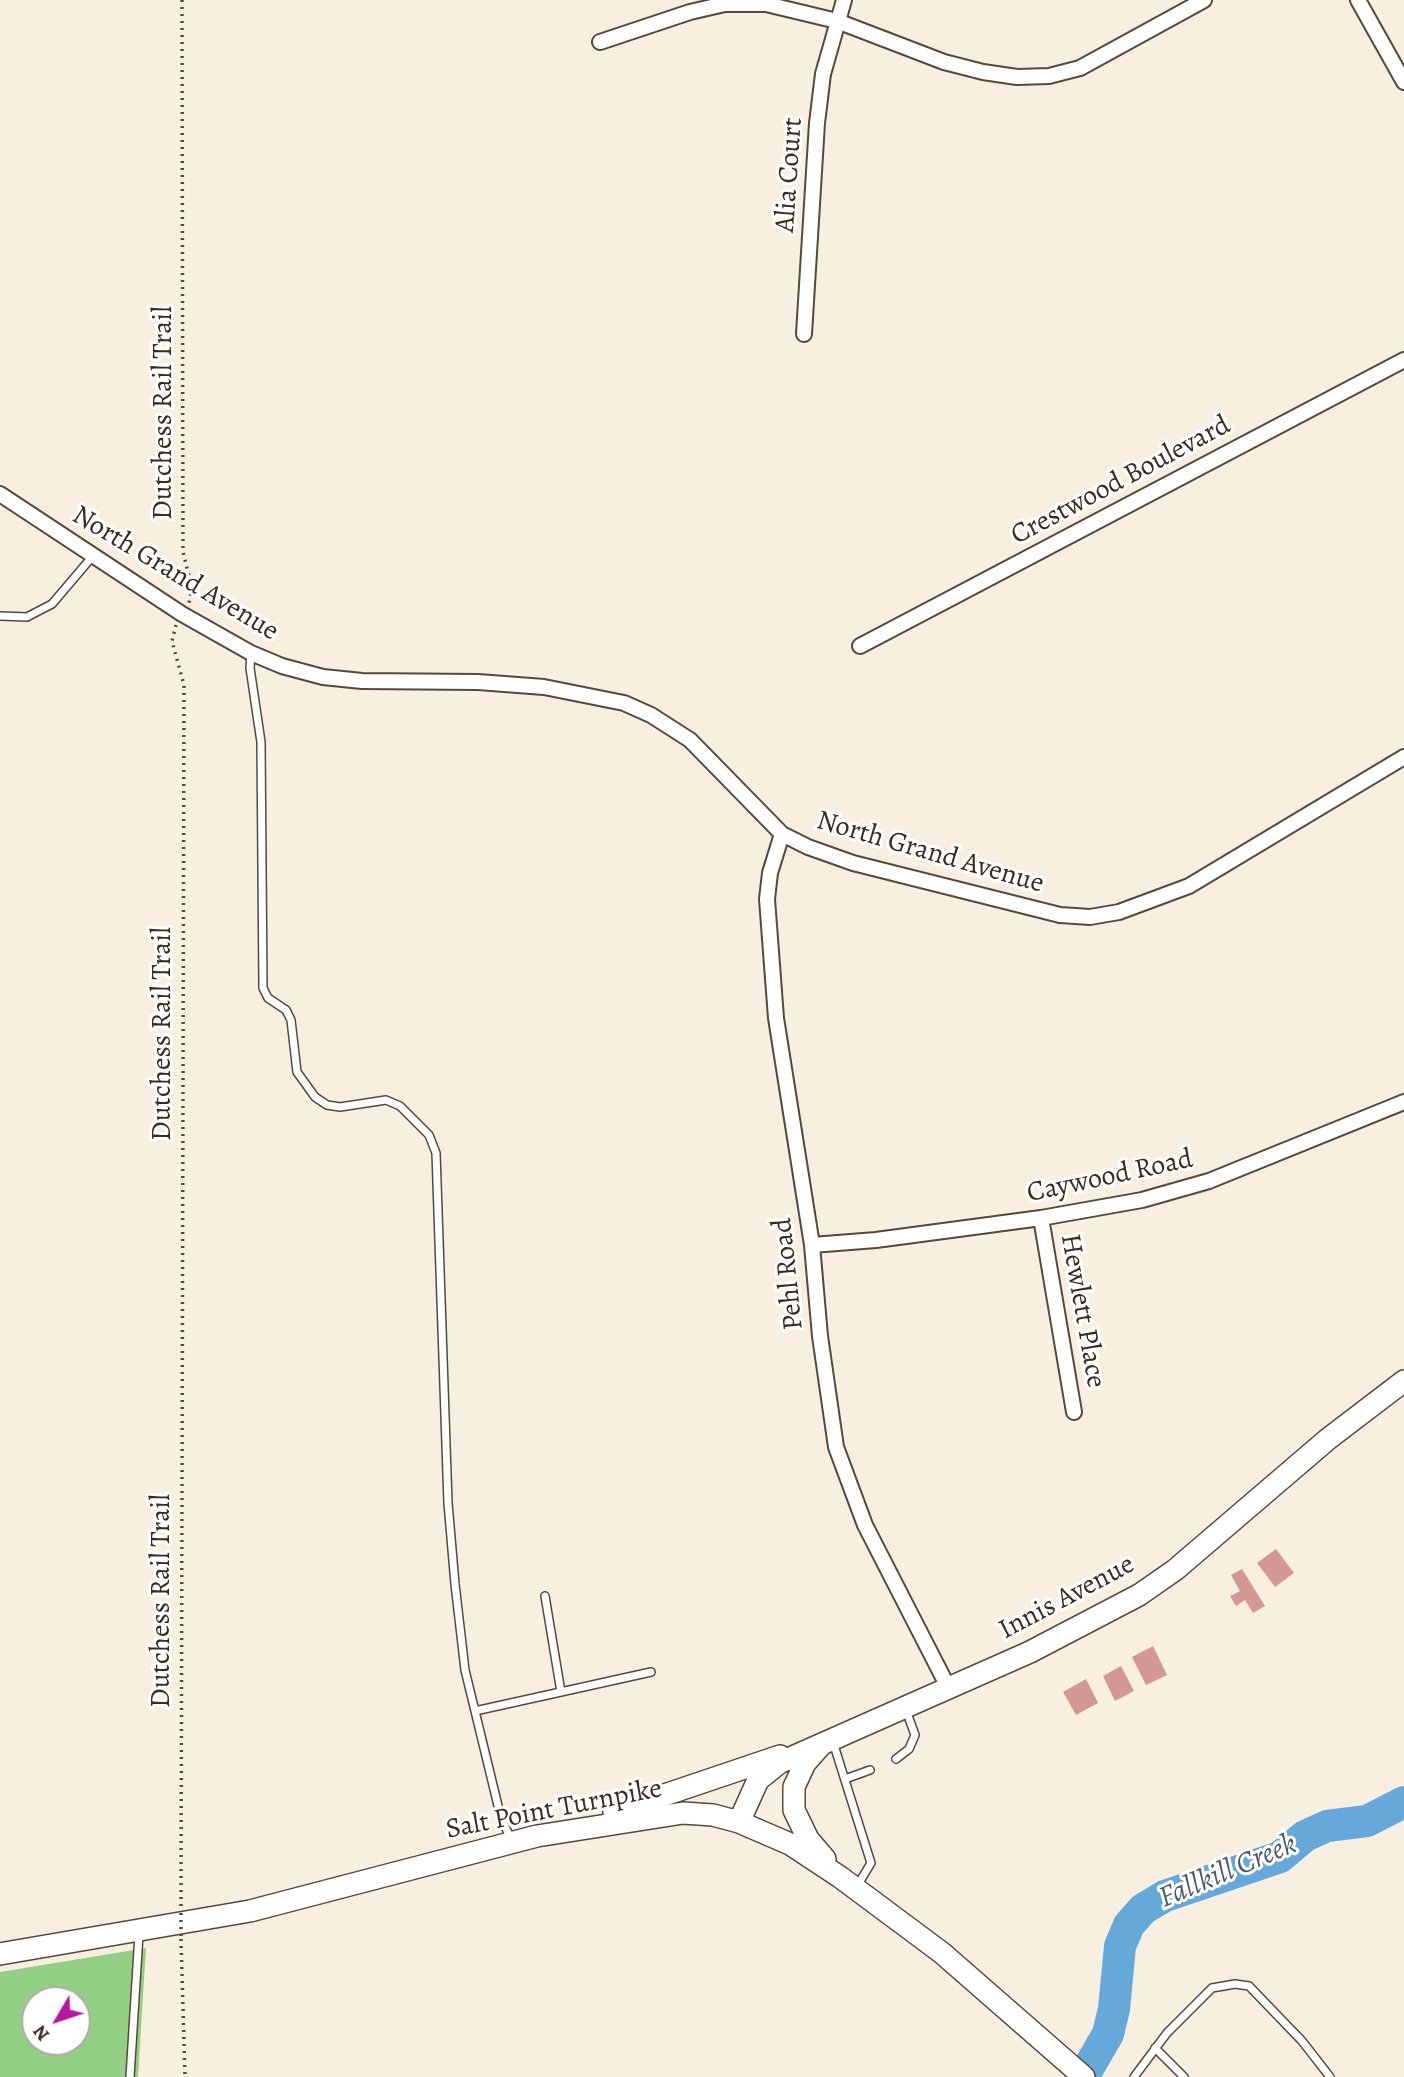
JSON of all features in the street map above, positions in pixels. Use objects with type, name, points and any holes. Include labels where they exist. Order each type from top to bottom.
[{"type":"main road","name":"Innis Avenue","points":[[739,1822],[758,1780],[779,1763],[828,1739],[1030,1652],[1139,1595],[1203,1548],[1328,1439],[1404,1381]]},
{"type":"main road","points":[[537,1836],[828,1739]]},
{"type":"main road","points":[[828,1739],[805,1763],[794,1787],[794,1810],[808,1839],[848,1882]]},
{"type":"main road","name":"Salt Point Turnpike","points":[[0,1954],[250,1911],[537,1836],[683,1813],[713,1815],[739,1822],[790,1844],[848,1882],[942,1952],[1084,2077]]},
{"type":"street","name":"Alia Court","points":[[804,334],[817,123],[824,74],[844,0]]},
{"type":"street","points":[[600,42],[690,12],[725,5],[766,4],[837,21],[944,62],[983,72],[1028,77],[1080,68],[1204,0]]},
{"type":"street","points":[[1358,0],[1404,82]]},
{"type":"street","name":"Crestwood Boulevard","points":[[860,646],[1404,360]]},
{"type":"street","name":"North Grand Avenue","points":[[0,494],[92,557],[182,614],[251,653],[323,677],[544,687],[624,703],[651,715],[690,740],[782,834],[808,847],[853,863],[1060,915],[1090,917],[1119,912],[1189,886],[1404,757]]},
{"type":"street","name":"Pehl Road","points":[[782,834],[770,873],[767,898],[776,1018],[811,1245],[820,1336],[836,1447],[865,1525],[948,1688]]},
{"type":"street","name":"Caywood Road","points":[[811,1245],[876,1240],[1041,1218],[1142,1200],[1209,1181],[1404,1102]]},
{"type":"street","name":"Hewlett Place","points":[[1041,1218],[1074,1412]]},
{"type":"lane","points":[[0,616],[27,617],[52,604],[92,557]]},
{"type":"lane","points":[[251,653],[250,668],[261,742],[263,988],[268,998],[285,1010],[291,1020],[297,1072],[314,1097],[327,1105],[340,1107],[386,1100],[400,1106],[429,1135],[436,1153],[448,1503],[465,1670],[501,1818],[513,1843]]},
{"type":"lane","points":[[545,1596],[561,1692]]},
{"type":"lane","points":[[475,1712],[651,1672]]},
{"type":"lane","points":[[896,1759],[909,1749],[915,1735],[905,1706]]},
{"type":"lane","points":[[828,1739],[845,1779],[872,1863],[848,1882]]},
{"type":"lane","points":[[845,1779],[870,1770]]},
{"type":"lane","points":[[130,2077],[139,1931]]},
{"type":"lane","points":[[1134,2077],[1155,2048],[1212,1987],[1249,1986],[1302,2042],[1330,2077]]},
{"type":"lane","points":[[1155,2048],[1184,2077]]},
{"type":"path","name":"Dutchess Rail Trail","points":[[181,0],[183,552],[192,588],[191,600],[172,635],[184,685],[181,1936],[185,2077]]},
{"type":"green space","points":[[146,1948],[138,2077],[0,2077],[0,1972]]},
{"type":"building","points":[[1276,1549],[1294,1573],[1275,1587],[1257,1563]]},
{"type":"building","points":[[1242,1569],[1265,1606],[1253,1613],[1245,1600],[1236,1606],[1230,1596],[1240,1591],[1231,1575]]},
{"type":"building","points":[[1153,1646],[1167,1675],[1146,1685],[1132,1657]]},
{"type":"building","points":[[1121,1666],[1134,1691],[1115,1701],[1103,1676]]},
{"type":"building","points":[[1086,1679],[1098,1703],[1076,1715],[1063,1692]]},
{"type":"waterway","name":"Fallkill Creek","points":[[1083,2077],[1108,2034],[1114,2009],[1120,1946],[1129,1925],[1143,1909],[1165,1896],[1280,1857],[1305,1836],[1327,1826],[1367,1821],[1404,1802]]}]
